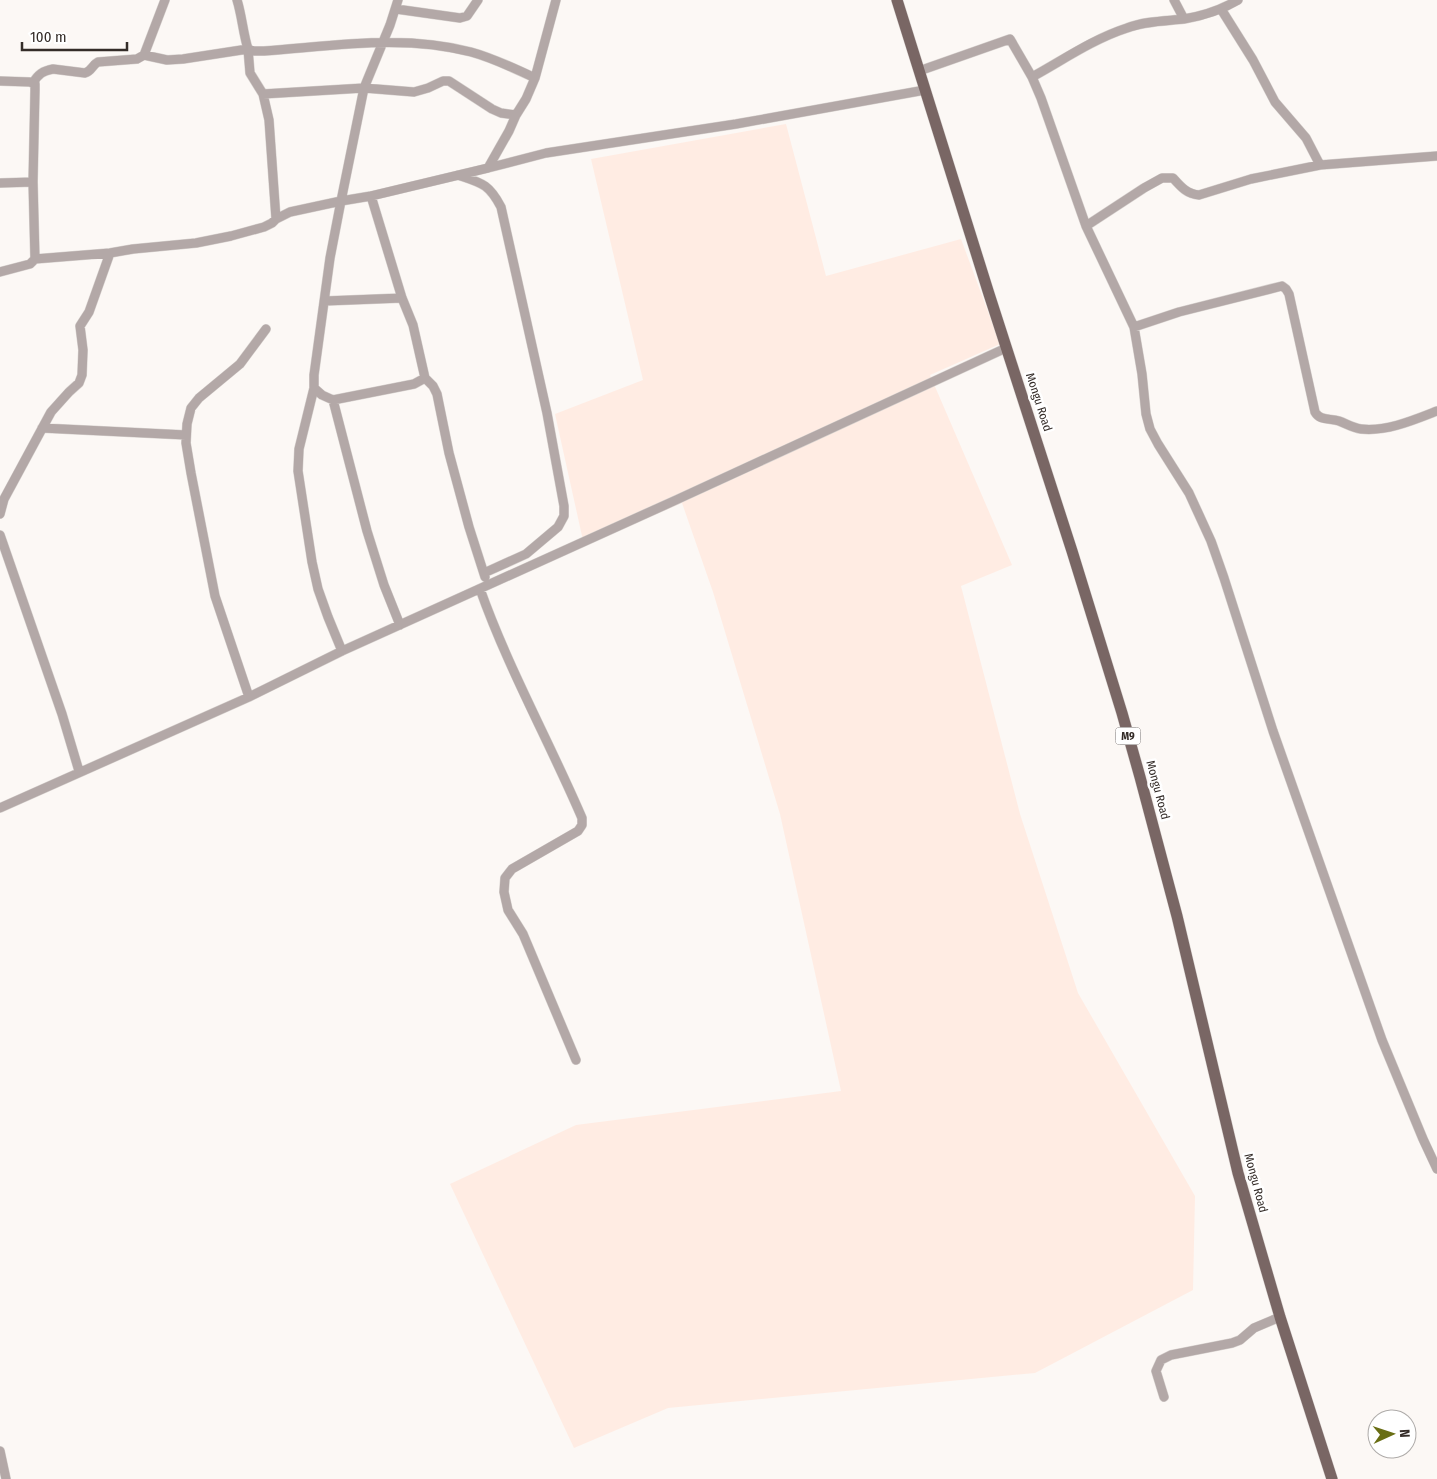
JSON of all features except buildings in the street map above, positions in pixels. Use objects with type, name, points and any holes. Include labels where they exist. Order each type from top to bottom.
[{"type":"main road","name":"Mongu Road","points":[[897,0],[1072,551],[1140,777],[1179,925],[1238,1173],[1280,1316],[1332,1479]]},
{"type":"street","points":[[33,83],[43,71],[53,69],[86,73],[98,62],[142,57],[166,0]]},
{"type":"street","points":[[237,0],[243,18],[250,73],[263,94],[270,120],[276,218]]},
{"type":"street","points":[[342,651],[316,580],[304,520],[298,471],[299,449],[314,388],[314,375],[330,258],[364,88],[397,4],[460,18],[467,16],[478,0]]},
{"type":"street","points":[[488,168],[526,99],[535,78],[556,0]]},
{"type":"street","points":[[1174,0],[1184,19]]},
{"type":"street","points":[[1032,77],[1090,44],[1128,27],[1184,19],[1221,9],[1238,0]]},
{"type":"street","points":[[1221,9],[1253,60],[1276,102],[1306,138],[1320,165]]},
{"type":"street","points":[[919,71],[1010,39],[1032,77],[1086,226],[1134,328],[1142,374],[1146,414],[1150,429],[1190,493],[1210,541],[1224,578],[1273,731],[1382,1040],[1422,1139],[1437,1169]]},
{"type":"street","points":[[144,55],[167,60],[248,49],[264,51],[340,44],[422,43],[471,52],[500,62],[535,78]]},
{"type":"street","points":[[0,81],[33,83]]},
{"type":"street","points":[[263,94],[364,88],[414,92],[443,81],[449,81],[492,109],[516,115]]},
{"type":"street","points":[[33,83],[35,84],[33,182],[35,259]]},
{"type":"street","points":[[0,272],[30,264],[35,259],[196,243],[231,236],[264,227],[272,223],[276,218],[290,212],[371,196],[546,154],[736,124],[925,90]]},
{"type":"street","points":[[1086,226],[1162,178],[1173,178],[1186,192],[1199,195],[1251,179],[1320,165],[1437,156]]},
{"type":"street","points":[[457,175],[481,183],[493,192],[501,207],[547,413],[564,506],[564,516],[558,527],[526,554],[484,573]]},
{"type":"street","points":[[0,183],[33,182]]},
{"type":"street","points":[[371,196],[402,298],[413,325],[425,378],[438,394],[449,453],[469,527],[484,573],[488,612],[582,818],[582,825],[578,832],[512,869],[505,878],[504,892],[508,910],[523,934],[576,1060]]},
{"type":"street","points":[[0,514],[4,499],[51,412],[79,383],[82,375],[80,326],[89,312],[110,253]]},
{"type":"street","points":[[1134,328],[1179,312],[1282,286],[1289,294],[1317,416],[1338,421],[1352,427],[1373,429],[1437,412]]},
{"type":"street","points":[[325,301],[402,298]]},
{"type":"street","points":[[249,696],[215,596],[191,473],[186,424],[191,408],[199,398],[240,364],[266,329]]},
{"type":"street","points":[[0,808],[249,696],[342,651],[1006,348]]},
{"type":"street","points":[[314,388],[322,395],[333,400],[414,384],[425,378]]},
{"type":"street","points":[[333,400],[367,531],[384,585],[400,625]]},
{"type":"street","points":[[42,428],[186,435]]},
{"type":"street","points":[[0,535],[80,772]]},
{"type":"street","points":[[1164,1397],[1156,1371],[1161,1360],[1171,1355],[1232,1343],[1240,1340],[1254,1328],[1280,1316]]},
{"type":"street","points":[[0,1452],[6,1479]]},
{"type":"shaded area","points":[[786,124],[826,276],[961,239],[1000,344],[930,375],[1012,565],[961,586],[1020,814],[1078,993],[1195,1196],[1193,1290],[1035,1373],[668,1408],[574,1448],[450,1184],[576,1125],[841,1091],[780,814],[713,592],[682,503],[584,545],[555,414],[643,380],[591,159]]}]
